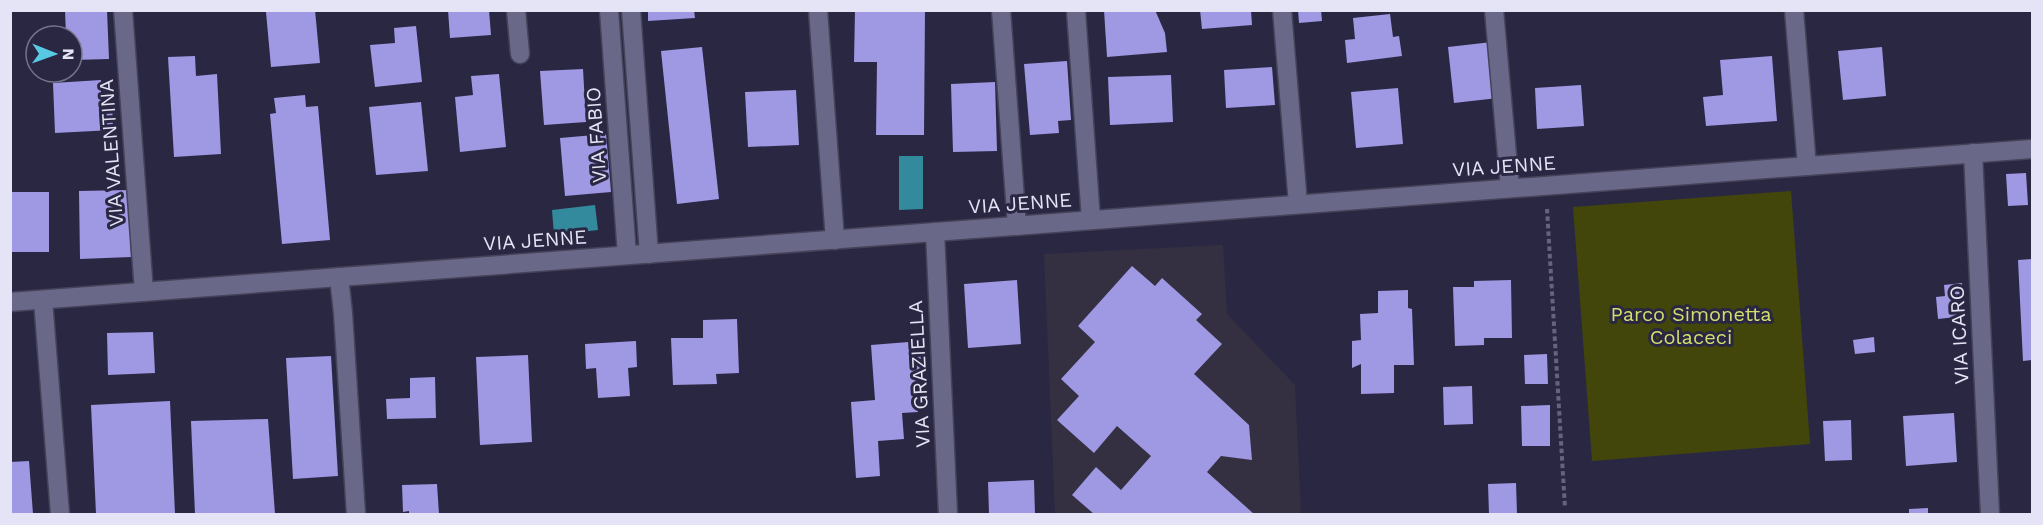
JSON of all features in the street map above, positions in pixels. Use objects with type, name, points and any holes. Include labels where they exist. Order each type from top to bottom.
[{"type":"street","name":"VIA VALENTINA","points":[[123,10],[144,292]]},
{"type":"street","points":[[516,10],[520,54]]},
{"type":"street","name":"VIA FABIO","points":[[609,10],[627,255]]},
{"type":"street","points":[[631,10],[649,254]]},
{"type":"street","points":[[819,10],[835,240]]},
{"type":"street","points":[[1001,10],[1017,226]]},
{"type":"street","points":[[1282,10],[1298,204]]},
{"type":"street","points":[[1494,10],[1510,188]]},
{"type":"street","points":[[1794,10],[1807,166]]},
{"type":"street","points":[[1076,11],[1091,220]]},
{"type":"street","name":"VIA JENNE","points":[[10,302],[2032,148]]},
{"type":"street","name":"VIA ICARO","points":[[1973,153],[1990,514]]},
{"type":"street","name":"VIA GRAZIELLA","points":[[935,232],[948,514]]},
{"type":"street","points":[[339,277],[356,514]]},
{"type":"street","points":[[43,300],[60,514]]},
{"type":"path","points":[[1545,186],[1565,508]]},
{"type":"shaded area","points":[[899,156],[923,156],[923,209],[899,210]]},
{"type":"shaded area","points":[[595,205],[598,230],[554,235],[552,210]]},
{"type":"shaded area","points":[[1223,245],[1227,314],[1295,385],[1301,514],[1055,514],[1044,254]]},
{"type":"green space","name":"Parco Simonetta Colaceci","points":[[1791,191],[1810,444],[1592,461],[1573,207]]},
{"type":"building","points":[[65,10],[107,10],[109,59],[84,60],[84,24],[66,24]]},
{"type":"building","points":[[315,10],[320,63],[271,67],[266,12]]},
{"type":"building","points":[[448,10],[489,10],[491,35],[450,38]]},
{"type":"building","points":[[648,10],[694,10],[695,18],[648,21]]},
{"type":"building","points":[[855,10],[925,10],[924,135],[876,135],[877,62],[854,62]]},
{"type":"building","points":[[1104,10],[1155,10],[1165,33],[1167,52],[1107,57]]},
{"type":"building","points":[[1200,10],[1251,10],[1252,25],[1202,29]]},
{"type":"building","points":[[1298,10],[1321,10],[1322,21],[1299,23]]},
{"type":"building","points":[[1390,14],[1393,37],[1399,36],[1402,56],[1347,63],[1345,40],[1355,39],[1353,18]]},
{"type":"building","points":[[416,26],[422,82],[375,87],[370,45],[395,43],[394,28]]},
{"type":"building","points":[[1492,42],[1498,98],[1454,103],[1448,47]]},
{"type":"building","points":[[702,47],[719,199],[677,204],[661,51]]},
{"type":"building","points":[[1882,47],[1886,96],[1843,100],[1838,51]]},
{"type":"building","points":[[195,56],[196,76],[217,74],[221,154],[174,157],[168,57]]},
{"type":"building","points":[[1772,56],[1777,121],[1706,126],[1703,97],[1723,95],[1720,60]]},
{"type":"building","points":[[1067,61],[1071,120],[1058,121],[1059,133],[1030,135],[1024,64]]},
{"type":"building","points":[[1272,67],[1275,105],[1226,108],[1224,70]]},
{"type":"building","points":[[583,69],[586,122],[544,125],[540,71]]},
{"type":"building","points":[[499,74],[506,147],[460,152],[455,97],[473,95],[471,76]]},
{"type":"building","points":[[1171,75],[1173,122],[1110,125],[1108,77]]},
{"type":"building","points":[[101,80],[101,98],[112,97],[113,130],[55,133],[53,84],[84,84],[84,81]]},
{"type":"building","points":[[995,82],[997,151],[953,152],[951,84]]},
{"type":"building","points":[[1581,85],[1584,126],[1537,129],[1535,88]]},
{"type":"building","points":[[1398,88],[1403,144],[1356,148],[1351,92]]},
{"type":"building","points":[[796,90],[799,145],[748,147],[745,92]]},
{"type":"building","points":[[305,95],[306,107],[318,106],[330,240],[282,244],[270,114],[276,113],[274,98]]},
{"type":"building","points":[[421,102],[428,171],[376,175],[369,107]]},
{"type":"building","points":[[606,134],[611,192],[565,196],[560,138]]},
{"type":"building","points":[[2026,173],[2028,205],[2008,206],[2006,174]]},
{"type":"building","points":[[129,190],[131,257],[80,259],[79,191]]},
{"type":"building","points":[[10,192],[49,192],[49,252],[10,252]]},
{"type":"building","points":[[2032,259],[2032,360],[2023,361],[2018,260]]},
{"type":"building","points":[[1132,266],[1155,286],[1162,278],[1202,314],[1196,320],[1222,344],[1194,374],[1249,425],[1252,460],[1221,456],[1207,472],[1254,514],[1094,514],[1072,495],[1096,467],[1121,490],[1151,456],[1117,426],[1094,453],[1057,420],[1079,396],[1061,379],[1095,342],[1078,326]]},
{"type":"building","points":[[1017,280],[1021,344],[968,348],[964,284]]},
{"type":"building","points":[[1511,280],[1512,338],[1484,338],[1484,345],[1455,346],[1453,287],[1474,287],[1474,281]]},
{"type":"building","points":[[1962,283],[1965,316],[1938,319],[1936,297],[1945,296],[1944,285]]},
{"type":"building","points":[[1408,290],[1408,308],[1412,309],[1414,365],[1394,365],[1394,393],[1361,394],[1361,364],[1352,368],[1352,341],[1361,340],[1360,314],[1378,313],[1378,291]]},
{"type":"building","points":[[737,319],[739,373],[716,374],[717,384],[673,385],[671,338],[703,338],[703,320]]},
{"type":"building","points":[[153,332],[155,373],[108,375],[107,333]]},
{"type":"building","points":[[1874,337],[1875,352],[1855,354],[1853,340]]},
{"type":"building","points":[[636,341],[637,367],[628,368],[630,396],[598,398],[596,368],[586,369],[585,344]]},
{"type":"building","points":[[921,341],[924,387],[916,388],[918,412],[902,413],[904,439],[878,441],[880,476],[856,478],[851,402],[875,400],[871,345]]},
{"type":"building","points":[[1547,354],[1548,384],[1525,384],[1524,355]]},
{"type":"building","points":[[528,355],[532,442],[480,445],[476,357]]},
{"type":"building","points":[[331,356],[338,476],[293,479],[286,358]]},
{"type":"building","points":[[435,377],[436,418],[387,419],[386,399],[410,398],[410,378]]},
{"type":"building","points":[[1472,386],[1473,424],[1444,425],[1443,387]]},
{"type":"building","points":[[170,401],[175,514],[96,514],[91,405]]},
{"type":"building","points":[[1550,405],[1550,446],[1522,446],[1521,406]]},
{"type":"building","points":[[1954,413],[1957,462],[1906,466],[1903,416]]},
{"type":"building","points":[[268,419],[275,514],[195,514],[191,421]]},
{"type":"building","points":[[1851,420],[1852,460],[1825,461],[1823,421]]},
{"type":"building","points":[[29,461],[33,514],[10,514],[10,462]]},
{"type":"building","points":[[1034,480],[1035,514],[989,514],[988,482]]},
{"type":"building","points":[[1516,483],[1517,514],[1489,514],[1488,484]]},
{"type":"building","points":[[437,484],[439,514],[403,512],[402,485]]},
{"type":"building","points":[[1928,508],[1928,514],[1909,514],[1909,509]]}]
